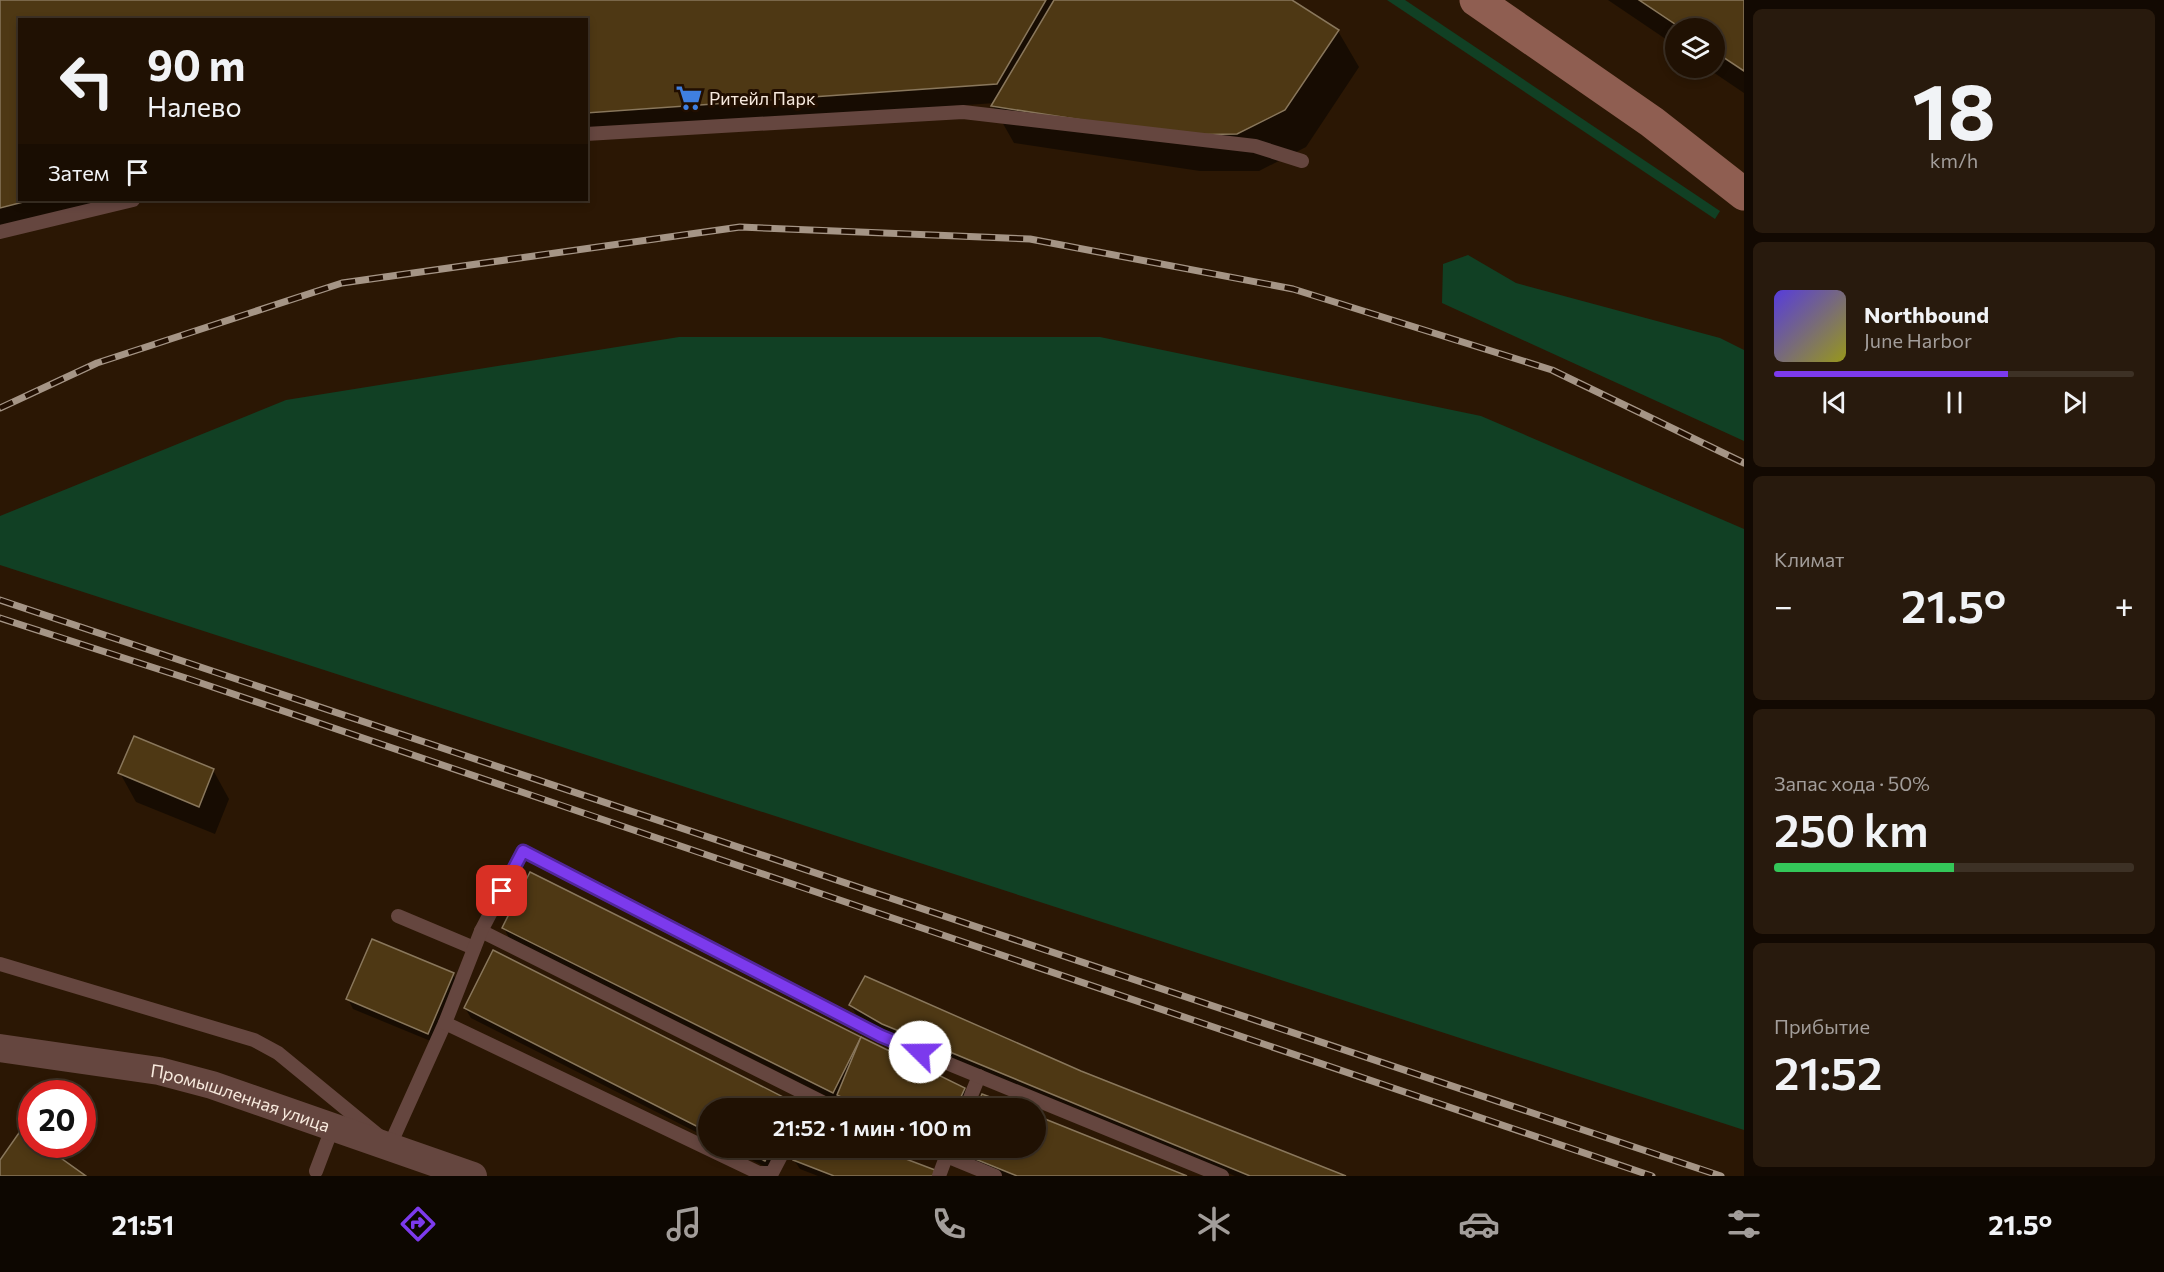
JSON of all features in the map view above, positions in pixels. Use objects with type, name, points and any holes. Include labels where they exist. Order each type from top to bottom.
[{"type":"main road","points":[[1476,0],[1652,122],[1744,194]]},
{"type":"street","name":"Промышленная улица","points":[[0,1048],[159,1071],[212,1085],[390,1145],[473,1176]]},
{"type":"lane","points":[[588,134],[963,112],[1255,146],[1302,161]]},
{"type":"lane","points":[[0,232],[129,201]]},
{"type":"lane","points":[[0,964],[254,1040],[278,1053],[390,1145],[445,1023],[481,931],[523,851],[881,1036],[1222,1176]]},
{"type":"lane","points":[[398,916],[474,948]]},
{"type":"lane","points":[[481,931],[798,1098]]},
{"type":"lane","points":[[445,1023],[698,1144]]},
{"type":"lane","points":[[970,1098],[979,1076]]},
{"type":"lane","points":[[316,1171],[333,1126]]},
{"type":"lane","points":[[728,1158],[759,1173],[772,1173],[780,1158]]},
{"type":"lane","points":[[939,1176],[946,1158]]},
{"type":"lane","points":[[960,1158],[995,1176]]},
{"type":"green space","points":[[1387,0],[1405,0],[1720,211],[1715,219]]},
{"type":"green space","points":[[1468,255],[1516,283],[1720,338],[1744,350],[1744,441],[1442,303],[1443,264]]},
{"type":"green space","points":[[679,337],[1100,337],[1481,416],[1744,529],[1744,1130],[0,565],[0,516],[286,400]]},
{"type":"building","name":"Ритейл Парк","points":[[0,0],[1046,0],[997,84],[588,113],[588,18],[18,18],[18,201],[27,201],[0,208]]},
{"type":"building","points":[[1054,0],[1292,0],[1339,30],[1285,110],[1237,134],[1178,135],[991,106]]},
{"type":"building","points":[[1639,0],[1744,0],[1744,71],[1725,58],[1725,18],[1666,18]]},
{"type":"building","points":[[134,736],[214,769],[199,807],[118,773]]},
{"type":"building","points":[[530,872],[861,1037],[833,1093],[502,928]]},
{"type":"building","points":[[372,939],[454,973],[428,1034],[346,999]]},
{"type":"building","points":[[493,950],[785,1098],[698,1098],[698,1127],[464,1008]]},
{"type":"building","points":[[865,976],[1081,1071],[1346,1176],[1250,1176],[882,1024],[849,1005]]},
{"type":"building","points":[[861,1037],[965,1088],[960,1098],[843,1098],[837,1095]]},
{"type":"building","points":[[982,1094],[993,1098],[980,1098]]},
{"type":"building","points":[[1046,1119],[1187,1176],[1017,1176],[973,1158],[1046,1158]]},
{"type":"building","points":[[18,1134],[18,1158],[61,1158],[86,1176],[0,1176],[0,1160]]},
{"type":"building","points":[[794,1158],[903,1158],[935,1170],[933,1176],[834,1176],[793,1160]]},
{"type":"railway","points":[[0,408],[97,363],[342,283],[740,227],[1030,239],[1293,289],[1552,370],[1744,463]]},
{"type":"railway","points":[[0,600],[1721,1176]]},
{"type":"railway","points":[[0,618],[192,680],[1652,1176]]},
{"type":"place","name":"Ритейл Парк","points":[[689,98]]},
{"type":"route","points":[[502,891],[523,851],[881,1036],[920,1052]]}]
